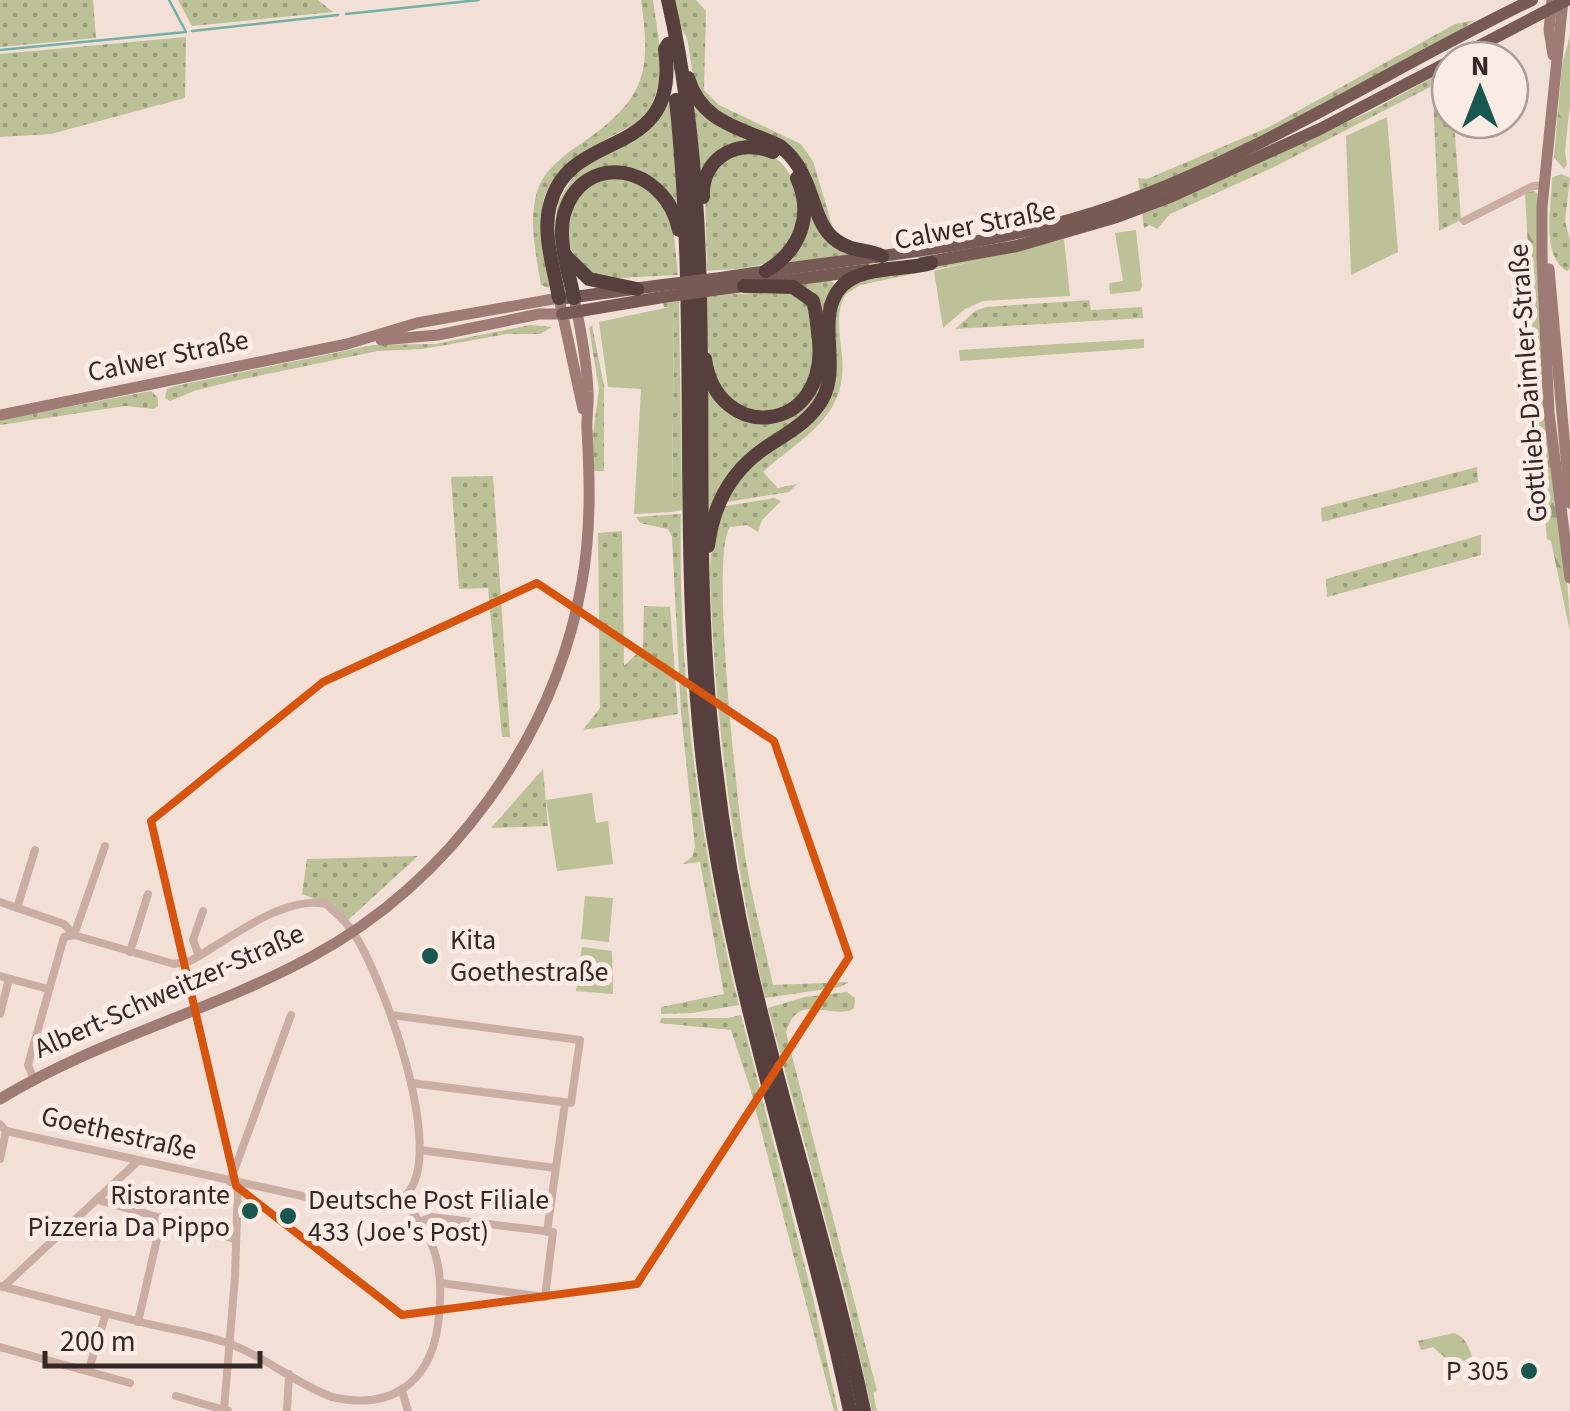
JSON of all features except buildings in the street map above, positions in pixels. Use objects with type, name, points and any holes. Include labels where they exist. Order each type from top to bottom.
[{"type":"highway","points":[[660,0],[684,208],[691,606],[707,799],[746,1001],[836,1349],[847,1411]]},
{"type":"highway","points":[[668,0],[688,126],[698,237],[702,591],[714,753],[740,918],[864,1411]]},
{"type":"highway","points":[[672,20],[690,86],[705,111],[722,123],[790,154],[808,179],[829,235],[851,249],[882,256]]},
{"type":"highway","points":[[570,303],[548,226],[556,188],[565,175],[587,158],[636,133],[652,118],[666,86],[664,49],[668,44]]},
{"type":"highway","points":[[698,237],[703,225],[702,187],[710,165],[740,147],[771,150],[783,158],[798,179],[804,213],[800,236],[792,251],[766,270]]},
{"type":"highway","points":[[570,303],[563,219],[578,190],[589,181],[610,174],[640,176],[654,184],[676,218],[682,304],[687,314]]},
{"type":"highway","points":[[566,256],[589,278],[636,289]]},
{"type":"highway","points":[[702,591],[708,573],[710,530],[728,486],[752,458],[804,422],[826,390],[832,368],[830,312],[840,287],[857,276],[931,263]]},
{"type":"highway","points":[[699,328],[711,382],[733,407],[762,418],[784,413],[804,400],[816,381],[820,359],[812,301],[808,294],[794,287],[744,286]]},
{"type":"main road","name":"Calwer Straße","points":[[0,416],[347,344],[417,324],[721,284],[766,270],[882,256],[1030,229],[1165,187],[1294,126],[1526,2]]},
{"type":"main road","name":"Calwer Straße","points":[[721,284],[744,286],[931,263],[1070,232],[1170,197],[1320,129],[1559,2]]},
{"type":"main road","name":"Gottlieb-Daimler-Straße","points":[[1555,69],[1550,36],[1559,2]]},
{"type":"main road","name":"Gottlieb-Daimler-Straße","points":[[1559,2],[1542,258],[1548,396],[1570,578]]},
{"type":"main road","points":[[1512,27],[1532,25],[1550,36]]},
{"type":"main road","points":[[1558,51],[1570,28]]},
{"type":"main road","name":"Gottlieb-Daimler-Straße","points":[[1545,185],[1570,504]]},
{"type":"main road","name":"Calwer Straße","points":[[347,344],[420,337],[539,314],[562,314],[570,303],[636,289],[663,291]]},
{"type":"main road","points":[[570,303],[588,391],[587,425]]},
{"type":"main road","points":[[562,314],[587,425]]},
{"type":"main road","name":"Albert-Schweitzer-Straße","points":[[0,1099],[91,1051],[256,984],[353,932],[393,902],[475,818],[515,760],[546,699],[569,635],[582,585],[588,525],[587,425]]},
{"type":"street","points":[[1464,221],[1533,186],[1545,185]]},
{"type":"street","points":[[74,935],[105,846]]},
{"type":"street","points":[[17,908],[35,850]]},
{"type":"street","points":[[130,952],[148,894]]},
{"type":"street","points":[[0,902],[64,924],[74,935],[174,964],[184,964],[283,908],[300,903],[326,904],[353,932],[391,1015],[410,1083],[420,1150],[417,1176],[401,1200],[422,1222],[436,1254],[440,1283],[438,1324],[421,1377],[403,1394],[366,1402],[335,1398],[230,1344],[1,1288]]},
{"type":"street","points":[[199,956],[193,940],[203,911]]},
{"type":"street","points":[[34,1079],[28,1065],[48,989],[64,938],[74,935]]},
{"type":"street","points":[[0,1014],[5,978],[48,989]]},
{"type":"street","points":[[391,1015],[580,1040],[556,1168],[545,1296],[440,1283]]},
{"type":"street","name":"Goethestraße","points":[[234,1183],[291,1016]]},
{"type":"street","points":[[410,1083],[568,1103]]},
{"type":"street","points":[[0,1159],[3,1128]]},
{"type":"street","name":"Goethestraße","points":[[3,1128],[357,1208],[401,1200]]},
{"type":"street","points":[[420,1150],[556,1168]]},
{"type":"street","points":[[1,1288],[138,1160]]},
{"type":"street","points":[[176,1396],[226,1410],[234,1183]]},
{"type":"street","points":[[98,1200],[235,1239]]},
{"type":"street","points":[[138,1322],[162,1218]]},
{"type":"street","points":[[422,1222],[432,1218],[550,1232]]},
{"type":"street","points":[[90,1370],[106,1313]]},
{"type":"street","points":[[0,1347],[130,1383]]},
{"type":"street","points":[[288,1411],[289,1374]]},
{"type":"street","points":[[403,1394],[408,1411]]},
{"type":"highlighted area","points":[[537,583],[774,741],[849,957],[637,1284],[402,1315],[236,1186],[151,821],[323,682]]},
{"type":"green space","points":[[0,0],[93,0],[96,38],[0,47]]},
{"type":"green space","points":[[178,0],[318,0],[333,12],[192,26]]},
{"type":"green space","points":[[641,0],[653,0],[663,70],[648,117],[585,152],[556,176],[547,190],[543,215],[549,288],[541,285],[534,235],[535,198],[557,162],[603,128],[631,98],[644,66]]},
{"type":"green space","points":[[674,0],[696,0],[706,11],[704,90],[719,105],[801,144],[813,161],[832,225],[829,227],[810,172],[798,155],[723,119],[695,88],[687,38],[678,24]]},
{"type":"green space","points":[[1475,20],[1445,40],[1430,40],[1430,49],[1312,114],[1140,191],[1138,178],[1147,179],[1269,127],[1455,24]]},
{"type":"green space","points":[[1570,35],[1570,104],[1564,169],[1554,157],[1562,65]]},
{"type":"green space","points":[[186,37],[185,98],[51,134],[0,137],[0,54]]},
{"type":"green space","points":[[1430,79],[1430,87],[1272,168],[1170,214],[1157,229],[1150,225],[1144,228],[1142,213],[1367,113]]},
{"type":"green space","points":[[670,90],[680,211],[634,170],[571,191],[555,231],[558,202],[580,166],[629,140]]},
{"type":"green space","points":[[692,101],[714,122],[769,144],[786,154],[800,171],[823,231],[852,255],[791,262],[807,226],[805,190],[798,174],[775,149],[760,143],[724,149],[701,170]]},
{"type":"green space","points":[[1387,117],[1398,252],[1351,275],[1346,136]]},
{"type":"green space","points":[[1435,140],[1455,140],[1461,220],[1439,231]]},
{"type":"green space","points":[[744,151],[774,158],[789,174],[798,201],[795,229],[781,253],[770,261],[747,268],[707,271],[705,189],[724,156]]},
{"type":"green space","points":[[1561,174],[1570,178],[1565,221],[1570,241],[1567,271],[1553,254],[1549,229],[1552,178]]},
{"type":"green space","points":[[614,176],[646,183],[672,216],[678,275],[597,279],[570,247],[570,218],[582,189]]},
{"type":"green space","points":[[1525,193],[1538,194],[1546,402],[1570,632],[1551,541],[1547,539],[1540,469]]},
{"type":"green space","points":[[1136,230],[1140,291],[1110,294],[1109,283],[1123,281],[1115,233]]},
{"type":"green space","points":[[1064,239],[1070,296],[983,301],[965,309],[943,328],[934,271]]},
{"type":"green space","points":[[1018,252],[860,285],[845,295],[839,318],[842,377],[838,395],[819,424],[763,472],[778,488],[797,484],[789,492],[722,503],[737,479],[818,412],[840,295],[857,279]]},
{"type":"green space","points":[[829,280],[837,285],[827,367],[814,404],[708,514],[708,382],[749,419],[812,397],[823,375],[820,309],[797,285]]},
{"type":"green space","points":[[799,293],[813,313],[813,381],[782,410],[754,411],[734,404],[723,394],[710,364],[707,297]]},
{"type":"green space","points":[[1089,300],[1091,310],[1142,307],[1143,318],[955,329],[975,311],[986,307]]},
{"type":"green space","points":[[679,301],[682,510],[672,512],[674,307],[664,307],[663,303]]},
{"type":"green space","points":[[674,306],[672,512],[634,514],[641,389],[608,387],[599,322]]},
{"type":"green space","points":[[530,325],[552,327],[540,334],[507,334],[423,349],[378,351],[229,382],[170,401],[165,398],[167,389],[175,386],[373,345],[435,344]]},
{"type":"green space","points":[[592,325],[604,386],[604,471],[594,471],[593,434],[599,389],[589,328]]},
{"type":"green space","points":[[1144,339],[1144,348],[960,361],[959,350]]},
{"type":"green space","points":[[151,391],[158,398],[154,409],[125,406],[0,425],[0,420]]},
{"type":"green space","points":[[1477,467],[1478,482],[1322,522],[1321,508]]},
{"type":"green space","points":[[493,476],[510,737],[502,737],[488,588],[459,589],[451,477]]},
{"type":"green space","points":[[774,498],[781,501],[762,520],[758,532],[747,525],[730,527],[725,546],[727,677],[746,859],[773,985],[849,982],[840,987],[765,998],[743,892],[727,785],[710,569],[720,507]]},
{"type":"green space","points":[[681,514],[683,638],[694,761],[713,884],[739,1005],[661,1014],[661,1007],[724,994],[700,862],[683,864],[692,857],[695,847],[681,713],[672,537],[668,529],[640,523],[636,517]]},
{"type":"green space","points":[[622,531],[624,666],[643,648],[644,606],[670,607],[678,714],[583,730],[600,708],[598,533]]},
{"type":"green space","points":[[1481,535],[1481,555],[1327,597],[1326,579]]},
{"type":"green space","points":[[543,769],[548,826],[491,828]]},
{"type":"green space","points":[[592,793],[596,823],[608,821],[613,864],[557,871],[546,800]]},
{"type":"green space","points":[[418,856],[347,921],[328,904],[302,894],[307,859]]},
{"type":"green space","points":[[585,896],[613,898],[609,942],[581,939]]},
{"type":"green space","points":[[582,947],[612,951],[613,994],[576,991]]},
{"type":"green space","points":[[847,992],[855,998],[854,1008],[839,1012],[804,1010],[791,1020],[786,1032],[877,1391],[873,1393],[877,1411],[872,1411],[846,1296],[768,1008],[805,997]]},
{"type":"green space","points":[[741,1015],[838,1411],[834,1411],[750,1088],[731,1030],[660,1023],[661,1018]]},
{"type":"green space","points":[[1454,1333],[1466,1343],[1475,1370],[1449,1361],[1433,1347],[1421,1350],[1418,1341]]},
{"type":"waterway","points":[[0,50],[186,32],[169,0]]},
{"type":"waterway","points":[[346,14],[479,0]]},
{"type":"waterway","points":[[192,31],[338,15]]},
{"type":"place","name":"Kita Goethestraße","points":[[430,956]]},
{"type":"place","name":"Ristorante Pizzeria Da Pippo","points":[[250,1211]]},
{"type":"place","name":"Deutsche Post Filiale 433 (Joe's Post)","points":[[288,1216]]},
{"type":"place","name":"P 305","points":[[1529,1371]]}]
